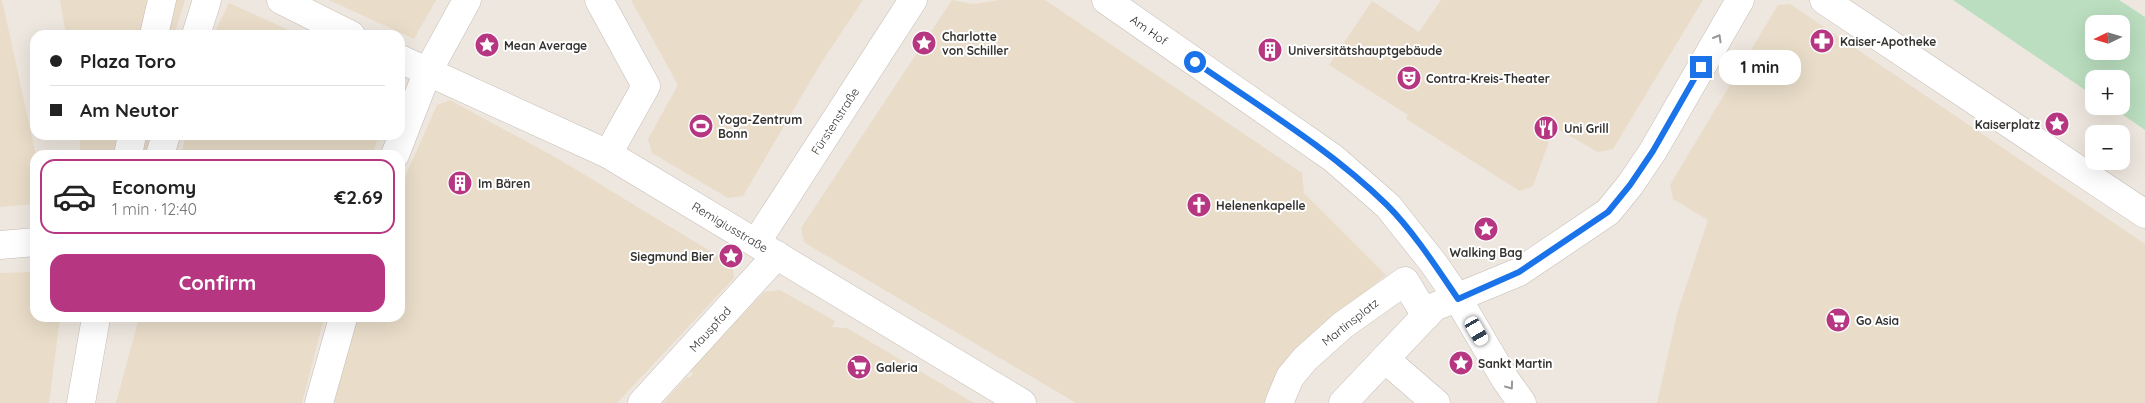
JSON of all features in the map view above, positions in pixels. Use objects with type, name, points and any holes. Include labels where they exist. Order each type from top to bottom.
[{"type":"street","points":[[155,30],[162,0]]},
{"type":"street","points":[[198,30],[207,0]]},
{"type":"street","points":[[281,0],[341,30]]},
{"type":"street","points":[[405,127],[427,72],[467,0]]},
{"type":"street","points":[[600,0],[646,86],[608,154]]},
{"type":"street","name":"Fürstenstraße","points":[[767,249],[913,0]]},
{"type":"street","name":"Am Hof","points":[[1106,0],[1333,158],[1388,206],[1434,264],[1458,299]]},
{"type":"street","points":[[1343,403],[1434,307],[1458,299],[1519,272],[1608,212],[1630,185],[1653,151],[1740,0]]},
{"type":"street","points":[[1824,0],[2145,214]]},
{"type":"street","name":"Remigiusstraße","points":[[405,61],[608,154],[1022,403]]},
{"type":"street","points":[[0,245],[30,242]]},
{"type":"street","name":"Mauspfad","points":[[642,403],[767,249]]},
{"type":"street","name":"Martinsplatz","points":[[1278,403],[1290,377],[1305,359],[1343,326],[1405,281],[1426,316]]},
{"type":"street","points":[[1458,299],[1505,379],[1522,403]]},
{"type":"street","points":[[81,403],[95,322]]},
{"type":"street","points":[[319,403],[342,322]]},
{"type":"street","points":[[1385,359],[1436,403]]},
{"type":"shaded area","points":[[0,0],[2,0],[30,128],[30,140],[33,140],[35,150],[30,150],[30,204],[0,207]]},
{"type":"shaded area","points":[[60,0],[185,0],[176,30],[65,30]]},
{"type":"shaded area","points":[[329,0],[436,0],[414,39],[405,35],[405,30],[394,30]]},
{"type":"shaded area","points":[[631,0],[863,0],[821,63],[743,196],[728,198],[652,153],[648,139],[678,85]]},
{"type":"shaded area","points":[[952,0],[973,4],[1000,0],[1045,0],[1302,173],[1304,193],[1386,275],[1302,343],[1275,376],[1264,403],[1076,403],[810,246],[804,242],[801,228]]},
{"type":"shaded area","points":[[1441,0],[1703,0],[1613,149],[1598,152],[1554,127],[1533,186],[1520,191],[1406,119],[1408,115],[1329,65],[1372,1],[1419,32]]},
{"type":"shaded area","points":[[229,3],[288,30],[216,30]]},
{"type":"shaded area","points":[[1790,4],[2145,244],[2145,403],[1657,403],[1677,314],[1708,220],[1673,199],[1670,185],[1778,5]]},
{"type":"shaded area","points":[[450,100],[562,161],[733,265],[734,278],[617,403],[334,403],[355,322],[405,322],[405,177],[437,105]]},
{"type":"shaded area","points":[[80,140],[150,140],[147,150],[80,150]]},
{"type":"shaded area","points":[[185,140],[377,140],[374,150],[182,150]]},
{"type":"shaded area","points":[[30,272],[30,322],[59,322],[49,403],[0,403],[0,273]]},
{"type":"shaded area","points":[[780,290],[835,321],[832,327],[847,328],[974,403],[663,403],[687,377],[689,378],[693,374],[690,370],[764,292]]},
{"type":"shaded area","points":[[138,322],[323,322],[302,403],[116,403]]},
{"type":"green space","points":[[1953,0],[2119,0],[2145,17],[2145,130],[2123,115],[2130,115],[2130,70],[2085,70],[2085,90]]},
{"type":"place","name":"Kaiser-Apotheke","points":[[1822,41]]},
{"type":"place","name":"Charlotte von Schiller","points":[[924,43]]},
{"type":"place","name":"Mean Average","points":[[487,45]]},
{"type":"place","name":"Universitätshauptgebäude","points":[[1270,50]]},
{"type":"place","name":"Contra-Kreis-Theater","points":[[1409,78]]},
{"type":"place","name":"Kaiserplatz","points":[[2057,124]]},
{"type":"place","name":"Yoga-Zentrum Bonn","points":[[701,126]]},
{"type":"place","name":"Uni Grill","points":[[1546,128]]},
{"type":"place","name":"Im Bären","points":[[460,183]]},
{"type":"place","name":"Helenenkapelle","points":[[1199,205]]},
{"type":"place","name":"Walking Bag","points":[[1486,229]]},
{"type":"place","name":"Siegmund Bier","points":[[731,256]]},
{"type":"place","name":"Go Asia","points":[[1838,320]]},
{"type":"place","name":"Sankt Martin","points":[[1461,363]]},
{"type":"place","name":"Galeria","points":[[859,367]]},
{"type":"route","points":[[1195,62],[1333,158],[1388,206],[1434,264],[1458,299],[1519,272],[1608,212],[1630,185],[1653,151],[1701,67]]}]
